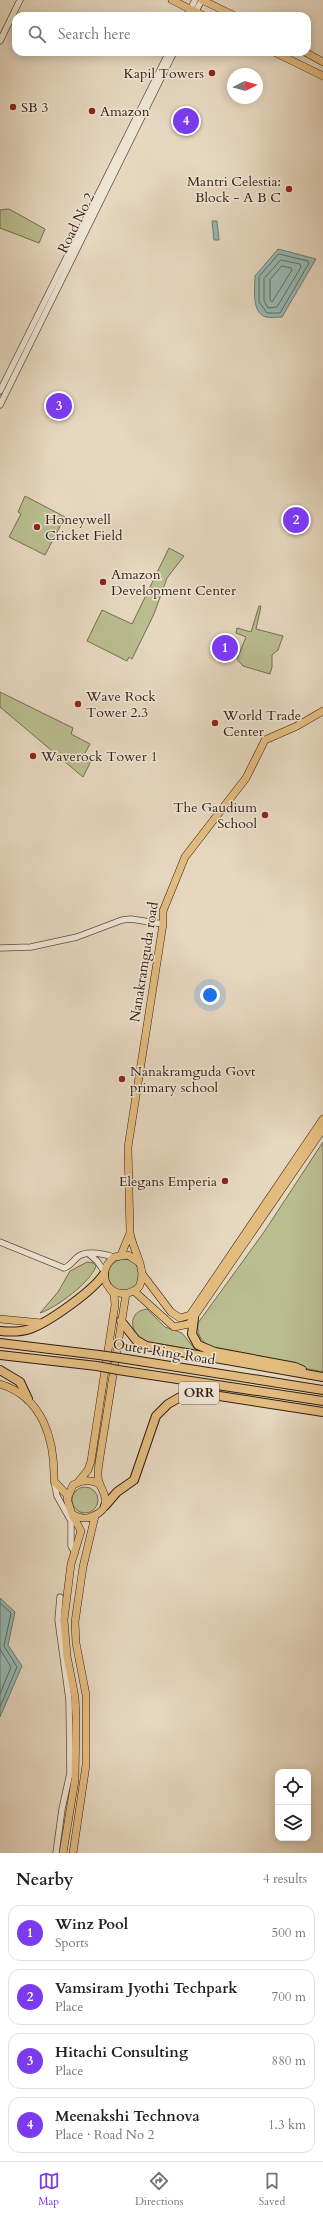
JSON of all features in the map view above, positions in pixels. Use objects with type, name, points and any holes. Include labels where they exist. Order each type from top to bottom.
[{"type":"highway","points":[[0,1332],[25,1330],[42,1323],[89,1291],[104,1273]]},
{"type":"highway","points":[[194,1318],[192,1334],[203,1348],[215,1352],[295,1367],[312,1374]]},
{"type":"highway","points":[[121,1321],[136,1340],[146,1346],[323,1377]]},
{"type":"highway","name":"Outer Ring Road","points":[[0,1343],[120,1358],[323,1390]]},
{"type":"highway","name":"Outer Ring Road","points":[[0,1355],[97,1366],[323,1401]]},
{"type":"highway","points":[[0,1370],[20,1382],[28,1399]]},
{"type":"highway","name":"ORR","points":[[105,1506],[117,1492],[130,1484],[138,1474],[143,1450],[156,1416],[168,1404],[182,1396],[200,1393],[323,1412]]},
{"type":"main road","points":[[172,0],[190,12]]},
{"type":"main road","points":[[202,0],[227,12]]},
{"type":"main road","points":[[311,55],[323,62]]},
{"type":"main road","points":[[282,56],[323,76]]},
{"type":"main road","name":"Nanakramguda road","points":[[130,1233],[128,1146],[163,924],[163,911],[168,894],[185,857],[246,778],[265,740],[297,726],[323,711]]},
{"type":"main road","points":[[130,1233],[143,1275],[171,1312],[180,1318],[190,1315],[323,1123]]},
{"type":"main road","points":[[134,1291],[174,1327],[188,1325],[323,1123]]},
{"type":"main road","points":[[117,1256],[130,1233]]},
{"type":"main road","points":[[77,1483],[88,1470],[90,1461],[115,1305],[114,1294],[105,1282],[104,1273],[109,1261],[117,1256],[128,1255],[140,1263]]},
{"type":"main road","points":[[110,1289],[118,1293],[126,1294],[134,1291],[139,1287],[143,1275]]},
{"type":"main road","points":[[100,1484],[98,1463],[126,1294]]},
{"type":"main road","points":[[0,1319],[42,1323]]},
{"type":"main road","points":[[0,1384],[20,1392],[39,1412],[47,1430],[54,1465],[54,1481],[68,1494]]},
{"type":"main road","points":[[63,1853],[75,1780],[72,1748],[76,1697],[67,1656],[64,1620],[66,1598],[75,1553],[82,1531],[67,1503],[68,1494],[73,1485],[85,1480],[93,1480],[100,1484],[105,1491],[106,1498],[105,1506],[95,1516],[82,1567],[75,1622],[76,1643],[86,1695],[86,1765],[73,1853]]},
{"type":"main road","points":[[72,1514],[82,1518],[95,1516]]},
{"type":"street","points":[[14,12],[20,0]]},
{"type":"street","points":[[192,12],[195,0]]},
{"type":"street","points":[[193,12],[202,0]]},
{"type":"street","points":[[0,41],[12,16]]},
{"type":"street","name":"Road No 2","points":[[0,391],[167,56]]},
{"type":"street","name":"Road No 2","points":[[0,405],[172,56]]},
{"type":"street","points":[[0,948],[31,947],[77,937],[122,920],[131,919],[163,924]]},
{"type":"street","points":[[0,1242],[64,1268],[69,1267],[79,1256],[89,1254],[117,1256]]},
{"type":"street","points":[[89,1254],[97,1261],[104,1273]]},
{"type":"street","points":[[54,1481],[57,1496],[71,1521],[71,1546],[75,1553]]},
{"type":"street","points":[[56,1853],[62,1809],[70,1778],[72,1748],[68,1691],[58,1620],[60,1596]]},
{"type":"green space","points":[[9,209],[45,229],[39,243],[0,228],[0,210]]},
{"type":"green space","name":"Honeywell Cricket Field","points":[[25,496],[65,517],[45,555],[9,537],[21,514],[18,512]]},
{"type":"green space","points":[[169,548],[184,556],[167,578],[154,614],[132,659],[129,657],[127,661],[87,641],[102,610],[132,624]]},
{"type":"green space","points":[[259,606],[261,606],[256,629],[283,636],[278,650],[272,655],[272,667],[270,674],[243,666],[237,659],[246,637],[236,633],[237,628],[251,632]]},
{"type":"green space","points":[[0,692],[73,728],[71,734],[90,744],[84,755],[92,759],[83,777],[0,707]]},
{"type":"green space","points":[[323,1142],[323,1372],[211,1347],[204,1342],[200,1336],[198,1332],[198,1323],[264,1232]]},
{"type":"green space","points":[[121,1259],[127,1259],[137,1266],[140,1275],[139,1281],[133,1288],[127,1291],[121,1291],[111,1284],[108,1278],[108,1272],[115,1262]]},
{"type":"green space","points":[[87,1262],[94,1263],[96,1266],[93,1272],[80,1287],[55,1306],[40,1313],[58,1292],[70,1271]]},
{"type":"green space","points":[[147,1309],[165,1327],[182,1333],[194,1348],[210,1354],[164,1347],[143,1341],[135,1332],[133,1322],[136,1314]]},
{"type":"green space","points":[[85,1487],[95,1490],[98,1500],[95,1510],[85,1513],[75,1510],[72,1500],[75,1490]]},
{"type":"water","points":[[212,221],[217,221],[219,240],[214,240]]},
{"type":"water","points":[[278,249],[316,259],[282,317],[266,317],[261,315],[256,305],[255,276]]},
{"type":"water","points":[[0,1598],[15,1612],[8,1645],[22,1666],[0,1717]]},
{"type":"place","name":"Kapil Towers","points":[[212,73]]},
{"type":"place","name":"SB 3","points":[[13,107]]},
{"type":"place","name":"Amazon","points":[[92,111]]},
{"type":"place","name":"Meenakshi Technova","points":[[186,121]]},
{"type":"place","name":"Mantri Celestia: Block - A B C","points":[[289,189]]},
{"type":"place","name":"Hitachi Consulting","points":[[59,406]]},
{"type":"place","name":"Vamsiram Jyothi Techpark","points":[[296,520]]},
{"type":"place","name":"Honeywell Cricket Field","points":[[37,527]]},
{"type":"place","name":"Amazon Development Center","points":[[103,582]]},
{"type":"place","name":"Winz Pool","points":[[225,648]]},
{"type":"place","name":"Wave Rock Tower 2.3","points":[[78,704]]},
{"type":"place","name":"World Trade Center","points":[[215,723]]},
{"type":"place","name":"Waverock Tower 1","points":[[33,756]]},
{"type":"place","name":"The Gaudium School","points":[[265,815]]},
{"type":"place","name":"Nanakramguda Govt primary school","points":[[122,1079]]},
{"type":"place","name":"Elegans Emperia","points":[[225,1181]]}]
